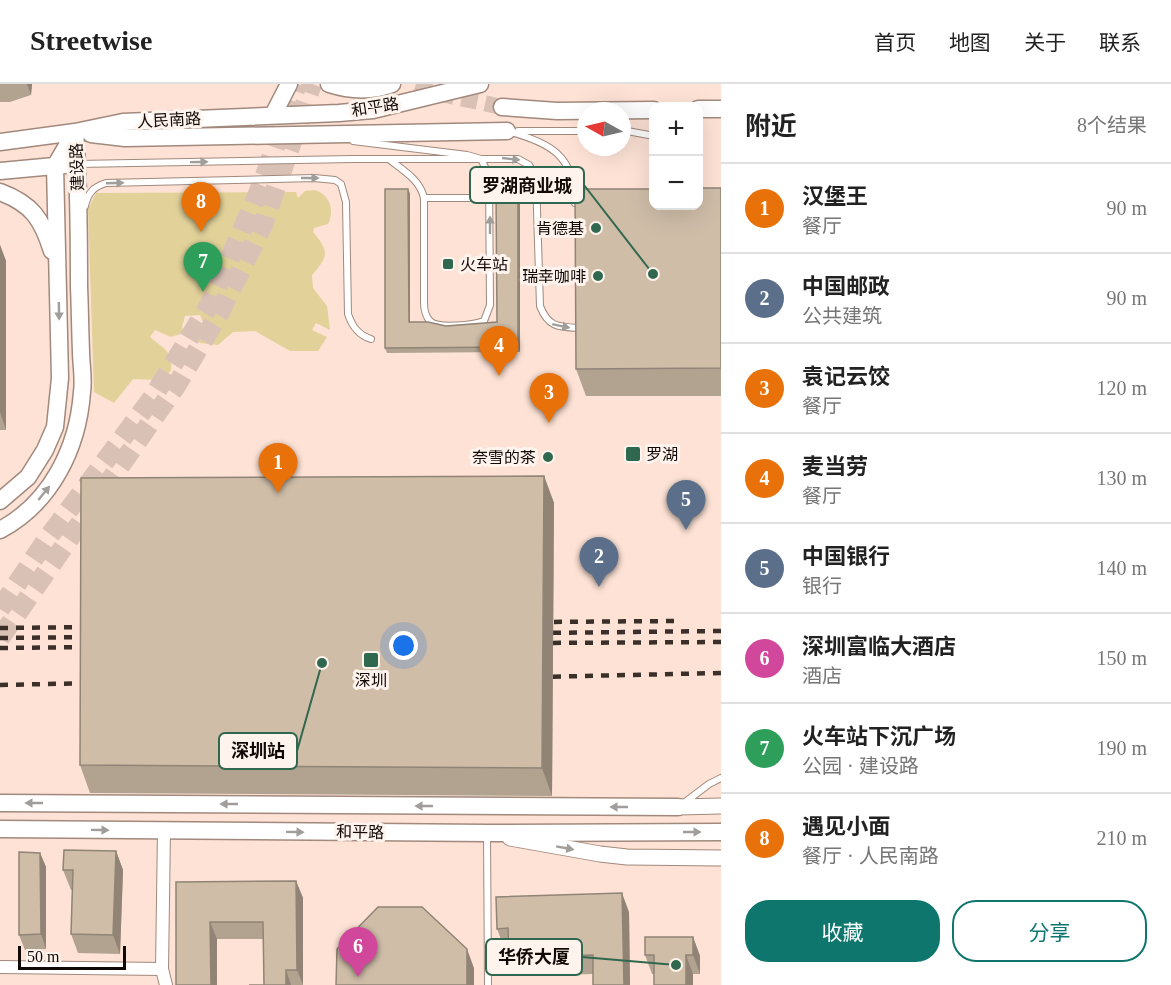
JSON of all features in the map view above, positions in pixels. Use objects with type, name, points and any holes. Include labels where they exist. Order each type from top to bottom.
[{"type":"main road","points":[[273,115],[289,84]]},
{"type":"main road","points":[[329,84],[355,90],[368,90],[392,84]]},
{"type":"main road","name":"和平路","points":[[339,113],[373,110],[480,84]]},
{"type":"main road","points":[[502,107],[557,111],[649,110]]},
{"type":"main road","points":[[703,109],[721,109]]},
{"type":"main road","name":"人民南路","points":[[0,142],[75,132],[123,122],[339,113]]},
{"type":"main road","points":[[75,132],[125,138],[507,131]]},
{"type":"main road","name":"建设路","points":[[0,530],[22,516],[57,477],[74,437],[83,390],[78,164],[75,132]]},
{"type":"main road","name":"建设路","points":[[0,501],[28,477],[45,450],[55,427],[60,378],[55,166],[75,132]]},
{"type":"main road","points":[[0,171],[78,164]]},
{"type":"main road","points":[[0,192],[18,199],[36,215],[45,231],[58,272]]},
{"type":"main road","name":"和平路","points":[[0,803],[678,807]]},
{"type":"main road","name":"和平路","points":[[0,829],[487,833],[721,832]]},
{"type":"street","points":[[678,807],[721,807]]},
{"type":"street","points":[[164,830],[162,969],[166,985]]},
{"type":"street","points":[[487,833],[609,855],[721,858]]},
{"type":"street","points":[[0,967],[162,969]]},
{"type":"lane","points":[[703,110],[721,119]]},
{"type":"lane","points":[[507,131],[577,130]]},
{"type":"lane","points":[[507,131],[534,138],[559,154],[570,171],[575,208]]},
{"type":"lane","points":[[631,132],[649,135]]},
{"type":"lane","points":[[305,135],[467,155],[481,159],[489,175],[490,198],[490,305],[484,321],[470,325],[431,322],[425,311],[422,189],[416,181],[390,160]]},
{"type":"lane","points":[[78,164],[518,159],[534,170],[537,187],[540,306],[544,316],[552,324],[579,328]]},
{"type":"lane","points":[[83,390],[85,207],[91,190],[106,183],[314,178],[335,180],[341,184],[346,202],[348,314],[354,328],[364,337],[371,339]]},
{"type":"lane","points":[[424,198],[490,198]]},
{"type":"lane","points":[[678,807],[721,778]]},
{"type":"lane","points":[[487,833],[488,985]]},
{"type":"shaded area","points":[[315,190],[328,199],[331,208],[328,224],[314,228],[313,232],[322,244],[325,254],[322,263],[312,275],[313,288],[327,306],[330,330],[316,323],[312,330],[327,337],[318,351],[290,351],[255,331],[233,332],[218,345],[200,343],[190,333],[205,327],[200,315],[185,316],[182,327],[184,333],[171,337],[155,330],[150,337],[169,355],[171,371],[158,380],[133,379],[114,403],[94,392],[88,209],[96,193],[296,192],[298,198],[305,191]]},
{"type":"building","points":[[703,188],[721,188],[721,368],[576,369],[575,189],[649,189],[649,210],[703,210]]},
{"type":"building","points":[[385,189],[408,189],[409,322],[428,322],[446,326],[497,322],[496,189],[518,189],[518,347],[385,348]]},
{"type":"building","points":[[544,476],[542,768],[80,765],[81,478]]},
{"type":"building","points":[[64,850],[116,851],[113,935],[71,934],[73,870],[63,870]]},
{"type":"building","points":[[19,852],[40,853],[41,934],[19,935]]},
{"type":"building","points":[[296,881],[297,970],[286,970],[286,985],[264,985],[263,922],[210,922],[211,985],[176,985],[176,882]]},
{"type":"building","points":[[622,893],[624,985],[593,985],[593,955],[509,957],[508,928],[497,929],[496,897]]},
{"type":"building","points":[[378,907],[422,907],[467,949],[467,985],[336,985],[337,949]]},
{"type":"building","points":[[645,937],[693,937],[693,955],[686,955],[686,985],[654,985],[654,955],[645,955]]},
{"type":"tunnel","points":[[0,609],[47,539],[153,397],[210,304],[262,184],[297,84]]},
{"type":"tunnel","points":[[0,638],[176,386],[219,314],[263,225],[312,84]]},
{"type":"tunnel","points":[[416,84],[446,95],[502,107]]},
{"type":"railway","points":[[538,622],[676,621]]},
{"type":"railway","points":[[0,628],[97,627]]},
{"type":"railway","points":[[537,633],[721,631]]},
{"type":"railway","points":[[0,638],[96,637]]},
{"type":"railway","points":[[537,643],[721,642]]},
{"type":"railway","points":[[0,648],[96,647]]},
{"type":"railway","points":[[537,677],[721,673]]},
{"type":"railway","points":[[0,685],[96,683]]},
{"type":"place","name":"肯德基","points":[[596,228]]},
{"type":"place","name":"遇见小面","points":[[201,232]]},
{"type":"place","name":"火车站","points":[[448,264]]},
{"type":"place","name":"罗湖商业城","points":[[653,274]]},
{"type":"place","name":"瑞幸咖啡","points":[[598,276]]},
{"type":"place","name":"火车站下沉广场","points":[[203,292]]},
{"type":"place","name":"麦当劳","points":[[499,376]]},
{"type":"place","name":"袁记云饺","points":[[549,423]]},
{"type":"place","name":"罗湖","points":[[633,454]]},
{"type":"place","name":"奈雪的茶","points":[[548,457]]},
{"type":"place","name":"汉堡王","points":[[278,493]]},
{"type":"place","name":"中国银行","points":[[686,530]]},
{"type":"place","name":"中国邮政","points":[[599,587]]},
{"type":"place","name":"深圳","points":[[371,660]]},
{"type":"place","name":"深圳站","points":[[322,663]]},
{"type":"place","name":"华侨大厦","points":[[676,965]]},
{"type":"place","name":"深圳富临大酒店","points":[[358,977]]}]
